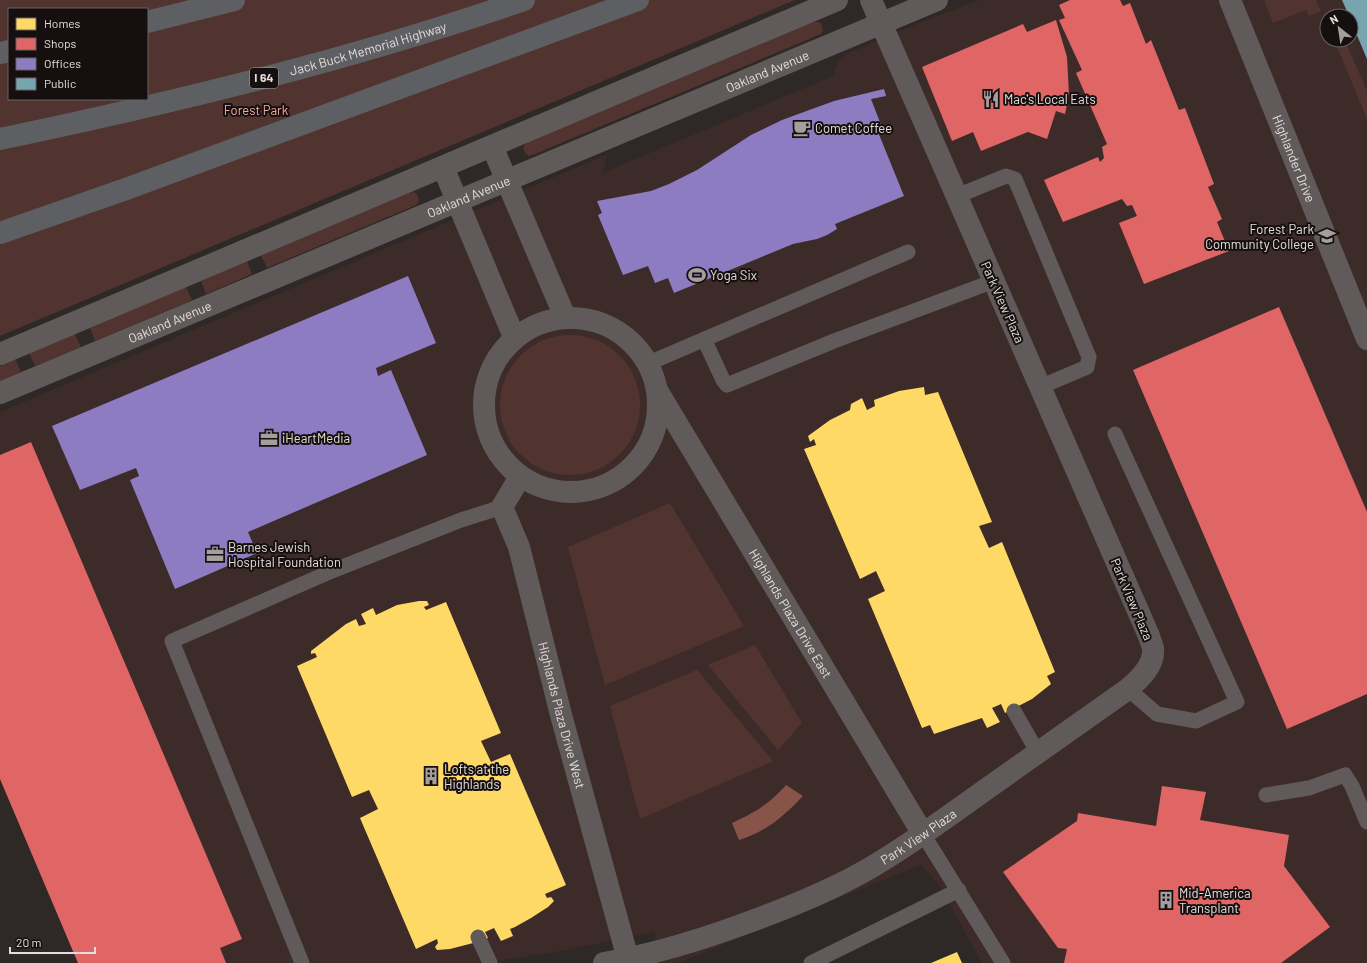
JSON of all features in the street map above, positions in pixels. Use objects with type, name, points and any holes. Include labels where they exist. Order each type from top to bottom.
[{"type":"highway","points":[[148,22],[234,0]]},
{"type":"highway","name":"Jack Buck Memorial Highway","points":[[0,139],[123,113],[312,66],[524,0]]},
{"type":"highway","points":[[0,232],[126,189],[638,0]]},
{"type":"street","points":[[0,354],[838,0]]},
{"type":"street","name":"Park View Plaza","points":[[612,962],[707,937],[760,918],[813,897],[870,868],[923,834],[1128,689],[1139,680],[1150,664],[1153,649],[1149,636],[871,0]]},
{"type":"street","name":"Oakland Avenue","points":[[0,394],[937,0]]},
{"type":"street","name":"Highlander Drive","points":[[1230,0],[1367,339]]},
{"type":"street","points":[[492,146],[565,317]]},
{"type":"street","points":[[443,166],[514,337]]},
{"type":"street","points":[[565,317],[598,321],[629,339],[649,363],[658,392],[656,428],[644,453],[619,476],[589,490],[553,492],[520,477],[496,450],[484,418],[485,385],[496,359],[514,337],[539,324],[565,317]]},
{"type":"street","name":"Highlands Plaza Drive East","points":[[658,392],[923,834]]},
{"type":"street","points":[[502,508],[520,477]]},
{"type":"street","name":"Highlands Plaza Drive West","points":[[502,508],[519,547],[561,714],[612,962]]},
{"type":"lane","points":[[957,196],[1006,176],[1015,179],[1089,357],[1086,367],[1040,388]]},
{"type":"lane","points":[[649,363],[908,252]]},
{"type":"lane","points":[[704,339],[722,380],[727,385],[834,341],[994,281]]},
{"type":"lane","points":[[1115,434],[1237,702],[1196,721],[1157,714],[1128,689]]},
{"type":"lane","points":[[302,963],[172,641],[332,571],[461,520],[502,508]]},
{"type":"lane","points":[[1014,711],[1038,753]]},
{"type":"lane","points":[[1266,795],[1309,788],[1345,775],[1352,786],[1367,822]]},
{"type":"lane","points":[[923,834],[1003,963]]},
{"type":"lane","points":[[811,963],[959,890]]},
{"type":"lane","points":[[478,937],[490,963]]},
{"type":"shaded area","points":[[980,0],[1367,0],[1367,963],[982,963],[939,885],[921,865],[678,963],[660,963],[654,932],[566,950],[486,963],[78,963],[0,779],[0,412],[608,154],[602,173],[833,76],[839,60],[844,55],[931,18]]},
{"type":"shaded area","points":[[786,785],[803,796],[789,810],[766,828],[749,837],[739,840],[732,823],[762,807]]},
{"type":"green space","name":"Forest Park","points":[[0,0],[795,0],[0,336]]},
{"type":"green space","points":[[1264,0],[1316,0],[1320,8],[1319,12],[1309,16],[1306,10],[1273,23]]},
{"type":"green space","points":[[813,22],[821,23],[823,31],[821,34],[535,154],[529,156],[524,151],[524,146],[528,142]]},
{"type":"green space","points":[[1337,48],[1348,48],[1367,91],[1367,119]]},
{"type":"green space","points":[[414,192],[419,199],[419,202],[416,205],[267,268],[261,255]]},
{"type":"green space","points":[[247,261],[252,274],[206,294],[201,281]]},
{"type":"green space","points":[[186,287],[192,300],[95,341],[90,328]]},
{"type":"green space","points":[[75,334],[81,347],[35,366],[29,353]]},
{"type":"green space","points":[[570,335],[590,338],[597,341],[609,347],[624,361],[637,385],[640,405],[637,425],[634,432],[628,444],[614,459],[590,472],[570,475],[550,472],[543,469],[531,463],[516,449],[503,425],[500,405],[503,385],[506,378],[512,366],[526,351],[550,338]]},
{"type":"green space","points":[[15,359],[21,372],[0,381],[0,366]]},
{"type":"green space","points":[[670,503],[744,626],[605,685],[568,547]]},
{"type":"green space","points":[[755,645],[802,723],[778,750],[708,665]]},
{"type":"green space","points":[[697,670],[773,761],[640,819],[610,706]]},
{"type":"building: Homes","points":[[924,387],[925,395],[938,392],[992,522],[979,526],[989,548],[1002,542],[1055,672],[1047,676],[1051,684],[1032,699],[1005,713],[1001,704],[992,708],[1000,722],[987,728],[982,718],[934,734],[930,725],[922,728],[868,599],[885,591],[876,571],[860,579],[804,449],[816,445],[814,439],[810,442],[808,436],[830,420],[850,410],[851,404],[862,398],[867,410],[875,406],[874,400],[899,391]]},
{"type":"building: Homes","name":"Lofts at the Highlands","points":[[427,601],[429,605],[424,607],[426,610],[446,602],[501,733],[481,741],[491,762],[510,754],[566,885],[545,894],[547,898],[551,897],[554,901],[548,907],[531,918],[510,929],[513,936],[501,941],[494,928],[485,932],[488,938],[481,941],[450,949],[437,950],[435,947],[438,943],[437,939],[416,949],[360,818],[378,809],[369,790],[352,797],[297,666],[317,657],[315,653],[311,654],[311,651],[346,624],[356,619],[359,626],[366,624],[361,614],[373,608],[376,615],[397,605]]},
{"type":"building: Homes","points":[[957,952],[962,963],[931,963]]},
{"type":"building: Shops","points":[[1070,0],[1120,0],[1123,6],[1130,3],[1146,44],[1151,40],[1179,110],[1185,108],[1214,184],[1208,187],[1222,219],[1217,222],[1229,251],[1144,284],[1119,223],[1137,216],[1132,205],[1127,206],[1122,199],[1063,222],[1044,180],[1098,157],[1100,162],[1104,158],[1102,147],[1107,144],[1076,73],[1082,70],[1059,20],[1065,18],[1059,5]]},
{"type":"building: Shops","points":[[1056,20],[1067,57],[1069,95],[1065,114],[1056,111],[1047,139],[1028,132],[981,151],[973,132],[952,141],[922,67],[1023,24],[1027,32]]},
{"type":"building: Shops","points":[[1279,307],[1367,512],[1367,694],[1287,729],[1133,370]]},
{"type":"building: Shops","points":[[31,442],[242,939],[220,948],[226,963],[78,963],[0,779],[0,455]]},
{"type":"building: Shops","name":"Mid-America Transplant","points":[[1162,786],[1206,792],[1200,820],[1289,835],[1284,866],[1330,927],[1281,963],[1064,963],[1067,949],[1058,948],[1003,872],[1077,821],[1078,813],[1156,826]]},
{"type":"building: Offices","points":[[884,89],[886,96],[871,99],[883,130],[878,132],[904,196],[835,224],[837,229],[827,235],[817,239],[793,244],[674,293],[668,278],[655,283],[648,266],[623,275],[598,215],[602,213],[597,201],[651,191],[669,184],[697,170],[751,135],[782,120],[834,101]]},
{"type":"building: Offices","points":[[408,276],[436,343],[376,368],[378,376],[391,370],[427,455],[248,532],[257,553],[175,589],[130,480],[139,476],[136,468],[80,490],[52,426]]},
{"type":"building: Public","points":[[1342,0],[1367,0],[1367,59],[1359,40],[1359,8],[1346,8]]},
{"type":"place","name":"Mac's Local Eats","points":[[991,99]]},
{"type":"place","name":"Comet Coffee","points":[[802,128]]},
{"type":"place","name":"Forest Park Community College","points":[[1327,236]]},
{"type":"place","name":"Yoga Six","points":[[697,275]]},
{"type":"place","name":"iHeartMedia","points":[[269,438]]},
{"type":"place","name":"Barnes Jewish Hospital Foundation","points":[[215,554]]},
{"type":"place","name":"Lofts at the Highlands","points":[[431,776]]},
{"type":"place","name":"Mid-America Transplant","points":[[1166,900]]}]
